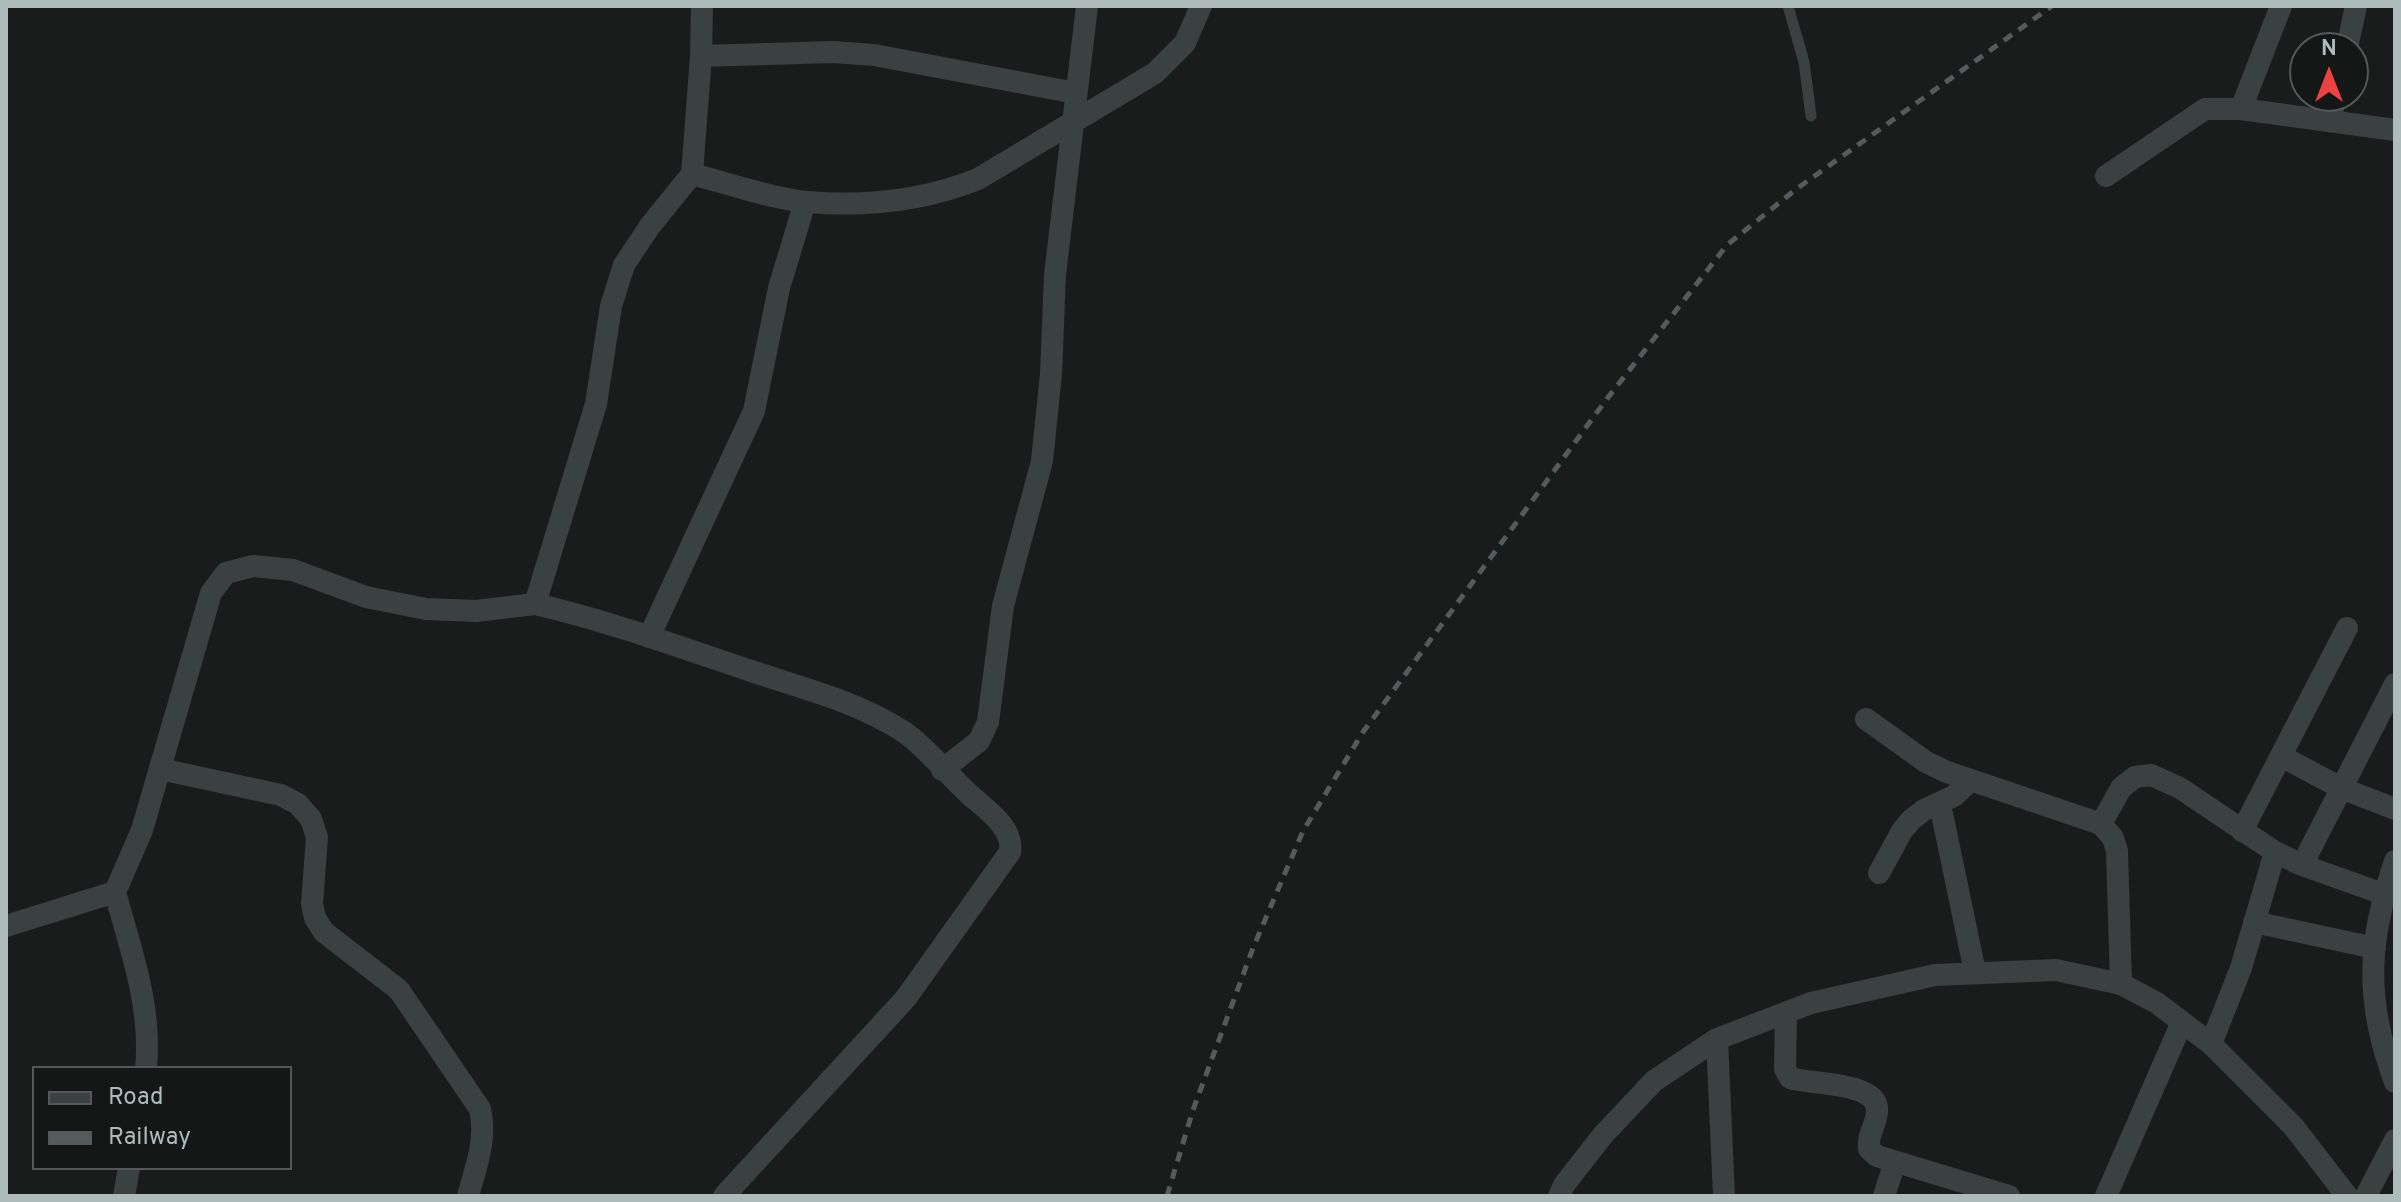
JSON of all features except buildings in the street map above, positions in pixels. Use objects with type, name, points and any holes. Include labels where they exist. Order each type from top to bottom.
[{"type":"street","points":[[535,604],[596,404],[611,306],[624,265],[650,226],[692,174],[702,6]]},
{"type":"street","points":[[942,770],[979,741],[988,722],[1003,606],[1042,461],[1051,374],[1055,275],[1087,6]]},
{"type":"street","points":[[692,174],[805,202],[876,203],[914,199],[949,190],[978,179],[1155,73],[1185,43],[1201,6]]},
{"type":"street","points":[[2241,109],[2281,6]]},
{"type":"street","points":[[2350,32],[2356,6]]},
{"type":"street","points":[[701,56],[833,52],[874,55],[1076,93]]},
{"type":"street","points":[[2106,176],[2205,109],[2241,109],[2395,130]]},
{"type":"street","points":[[2330,121],[2332,112]]},
{"type":"street","points":[[649,637],[754,411],[779,288],[805,202]]},
{"type":"street","points":[[146,1066],[149,1039],[145,1000],[115,892],[142,830],[211,593],[226,573],[253,566],[293,570],[366,597],[426,609],[476,611],[535,604],[592,617],[870,714],[913,739],[1007,831],[1012,841],[1010,852],[906,998],[724,1196]]},
{"type":"street","points":[[2242,831],[2347,628]]},
{"type":"street","points":[[2302,865],[2395,684]]},
{"type":"street","points":[[1866,719],[1926,762],[1947,772],[2101,824],[2113,838],[2117,851],[2121,984]]},
{"type":"street","points":[[2281,756],[2341,788],[2395,809]]},
{"type":"street","points":[[160,769],[281,795],[298,804],[311,819],[317,837],[312,904],[315,918],[324,932],[399,990],[480,1109],[484,1126],[482,1147],[468,1196]]},
{"type":"street","points":[[2101,824],[2121,788],[2135,777],[2151,775],[2180,788],[2275,852],[2386,895]]},
{"type":"street","points":[[1879,873],[1911,820],[1954,796],[1971,780]]},
{"type":"street","points":[[1940,804],[1975,972]]},
{"type":"street","points":[[2211,1044],[2241,968],[2275,852]]},
{"type":"street","points":[[2395,861],[2386,895],[2374,1008],[2388,1044],[2395,1082]]},
{"type":"street","points":[[6,926],[115,892]]},
{"type":"street","points":[[2254,922],[2382,942]]},
{"type":"street","points":[[1559,1196],[1603,1135],[1654,1081],[1717,1039],[1811,1003],[1935,975],[2056,970],[2121,984],[2157,1003],[2211,1044],[2293,1126],[2347,1196]]},
{"type":"street","points":[[1786,1013],[1785,1069],[1790,1078],[1867,1092],[1875,1099],[1877,1112],[1867,1139],[1869,1149],[1877,1156],[2009,1196]]},
{"type":"street","points":[[2106,1196],[2182,1022]]},
{"type":"street","points":[[1717,1039],[1724,1196]]},
{"type":"street","points":[[2366,1196],[2395,1140]]},
{"type":"street","points":[[1884,1196],[1895,1162]]},
{"type":"street","points":[[124,1196],[129,1170]]},
{"type":"lane","points":[[1788,6],[1804,62],[1811,116]]},
{"type":"railway","points":[[1167,1196],[1193,1110],[1253,948],[1303,831],[1363,732],[1606,400],[1727,245],[1795,190],[2052,6]]}]
